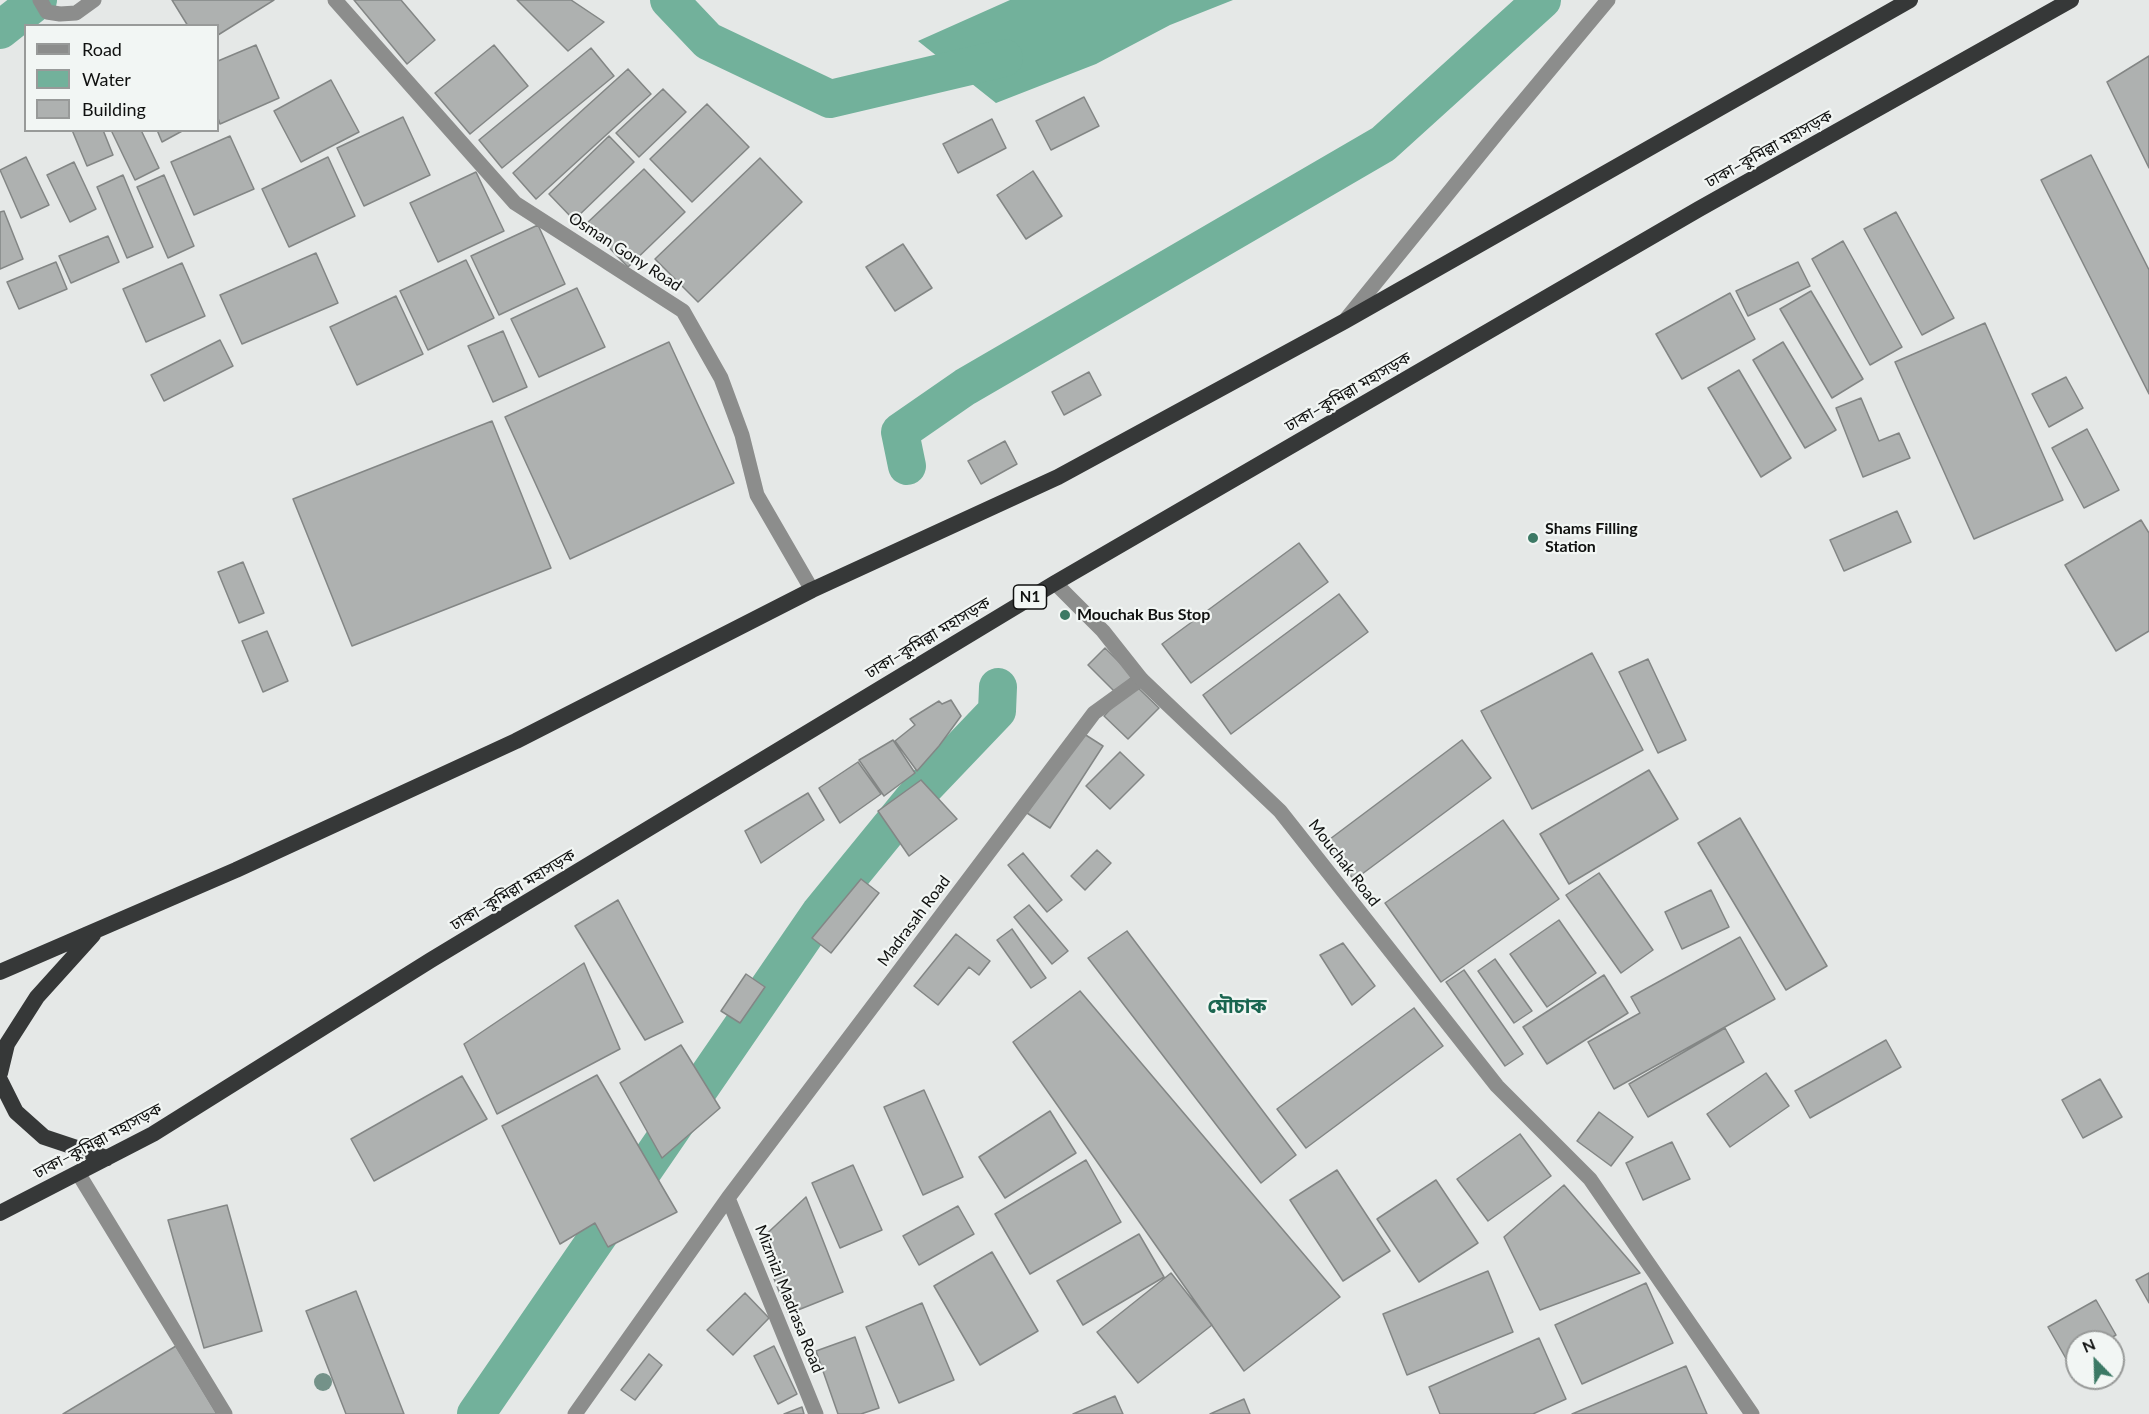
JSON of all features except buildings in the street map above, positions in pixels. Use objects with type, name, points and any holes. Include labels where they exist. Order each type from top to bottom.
[{"type":"highway","points":[[0,972],[236,870],[516,741],[812,590],[1058,477],[1346,321],[1910,0]]},
{"type":"highway","name":"ঢাকা–কুমিল্লা মহাসড়ক","points":[[0,1213],[153,1134],[432,960],[1054,583],[1688,215],[2071,0]]},
{"type":"highway","points":[[0,1074],[7,1044],[37,997],[97,930]]},
{"type":"highway","points":[[0,1080],[16,1112],[44,1137],[107,1158]]},
{"type":"street","points":[[43,6],[60,14],[76,13],[94,0]]},
{"type":"street","name":"Osman Gony Road","points":[[335,0],[515,203],[683,311],[722,378],[742,435],[757,495],[812,590]]},
{"type":"street","points":[[1346,321],[1502,127],[1608,0]]},
{"type":"street","name":"Mouchak Road","points":[[1054,583],[1103,631],[1141,679],[1280,811],[1497,1086],[1590,1179],[1752,1414]]},
{"type":"street","name":"Madrasah Road","points":[[575,1414],[728,1198],[1094,713],[1141,679]]},
{"type":"street","points":[[78,1173],[225,1414]]},
{"type":"street","name":"Mizmizi Madrasa Road","points":[[728,1198],[816,1414]]},
{"type":"water","points":[[1010,0],[1233,0],[1170,25],[1096,64],[996,103],[918,41]]},
{"type":"waterway","points":[[0,30],[38,0]]},
{"type":"waterway","points":[[669,0],[708,41],[830,99],[1004,58]]},
{"type":"waterway","points":[[907,466],[900,432],[965,387],[1383,144],[1542,0]]},
{"type":"waterway","points":[[476,1414],[820,913],[913,799],[997,711],[998,687]]},
{"type":"place","name":"Shams Filling Station","points":[[1533,538]]},
{"type":"place","name":"Mouchak Bus Stop","points":[[1065,615]]},
{"type":"district","name":"মৌচাক","points":[[1237,1007]]}]
